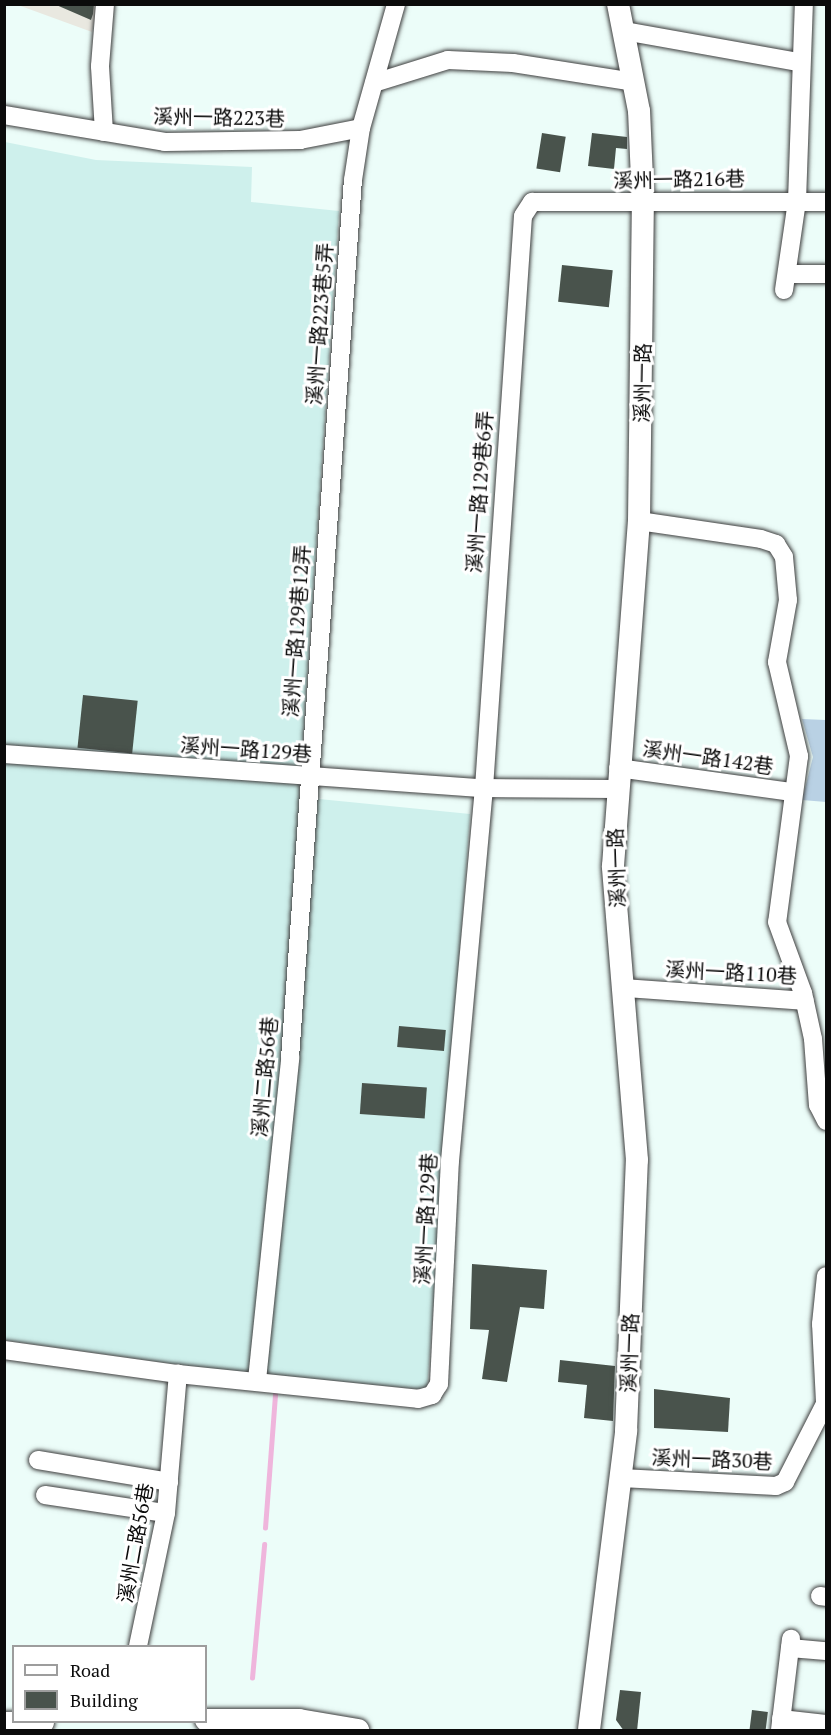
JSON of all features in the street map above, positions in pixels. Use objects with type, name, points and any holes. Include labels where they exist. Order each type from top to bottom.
[{"type":"street","points":[[104,132],[100,66],[105,4]]},
{"type":"street","name":"溪州一路223巷5弄","points":[[326,525],[353,180],[361,128],[396,4]]},
{"type":"street","name":"溪州一路","points":[[589,1731],[621,1478],[637,1160],[625,988],[613,867],[617,779],[639,521],[643,202],[634,82],[618,4]]},
{"type":"street","points":[[804,4],[798,62],[797,201],[786,282],[826,274]]},
{"type":"street","points":[[624,31],[798,62]]},
{"type":"street","points":[[374,83],[448,60],[513,63],[634,82]]},
{"type":"street","name":"溪州一路223巷","points":[[4,115],[165,142],[300,140],[361,128]]},
{"type":"street","name":"溪州一路216巷","points":[[532,202],[826,202]]},
{"type":"street","name":"溪州一路129巷6弄","points":[[484,788],[519,257],[523,216],[532,202]]},
{"type":"street","name":"溪州一路110巷","points":[[625,988],[805,1001],[777,922],[792,792],[799,756],[777,662],[788,600],[784,557],[776,544],[761,539],[639,521]]},
{"type":"street","name":"溪州一路129巷12弄","points":[[307,777],[326,525]]},
{"type":"street","name":"溪州一路129巷","points":[[4,754],[484,788],[617,779]]},
{"type":"street","name":"溪州二路56巷","points":[[257,1380],[290,1058],[307,777]]},
{"type":"street","name":"溪州一路142巷","points":[[617,779],[792,792]]},
{"type":"street","name":"溪州一路129巷","points":[[4,1350],[178,1374],[257,1380],[418,1399],[432,1395],[439,1384],[450,1161],[484,788]]},
{"type":"street","points":[[805,1001],[818,1105],[826,1121]]},
{"type":"street","name":"溪州一路30巷","points":[[621,1478],[776,1486],[785,1482],[826,1402],[822,1348],[826,1276]]},
{"type":"street","name":"溪州二路56巷","points":[[138,1645],[166,1513],[178,1374]]},
{"type":"street","points":[[38,1460],[169,1482]]},
{"type":"street","points":[[45,1495],[166,1513]]},
{"type":"street","points":[[826,1651],[791,1643],[780,1725],[826,1724]]},
{"type":"street","points":[[207,1720],[358,1731]]},
{"type":"shaded area","points":[[18,5],[98,5],[92,32]]},
{"type":"shaded area","points":[[5,142],[96,160],[252,167],[251,202],[339,211],[299,797],[470,814],[427,1390],[217,1370],[5,1340]]},
{"type":"shaded area","points":[[802,719],[826,720],[826,802],[802,800],[813,757]]},
{"type":"building","points":[[54,4],[94,4],[91,20]]},
{"type":"building","points":[[542,133],[566,137],[560,172],[536,169]]},
{"type":"building","points":[[592,133],[627,137],[627,149],[616,148],[614,169],[588,166]]},
{"type":"building","points":[[562,265],[613,270],[609,307],[558,302]]},
{"type":"building","points":[[83,695],[138,701],[132,753],[77,748]]},
{"type":"building","points":[[399,1026],[446,1030],[444,1051],[397,1047]]},
{"type":"building","points":[[362,1083],[427,1088],[425,1118],[360,1114]]},
{"type":"building","points":[[472,1264],[547,1270],[544,1309],[520,1307],[507,1382],[482,1379],[489,1330],[470,1329]]},
{"type":"building","points":[[560,1360],[615,1366],[613,1421],[584,1418],[587,1385],[558,1382]]},
{"type":"building","points":[[654,1389],[730,1398],[728,1432],[654,1428]]},
{"type":"building","points":[[620,1690],[641,1692],[637,1731],[624,1731],[616,1720]]},
{"type":"building","points":[[752,1710],[768,1712],[766,1730],[750,1730]]},
{"type":"waterway","points":[[265,1528],[275,1394]]},
{"type":"waterway","points":[[252,1678],[264,1545]]}]
